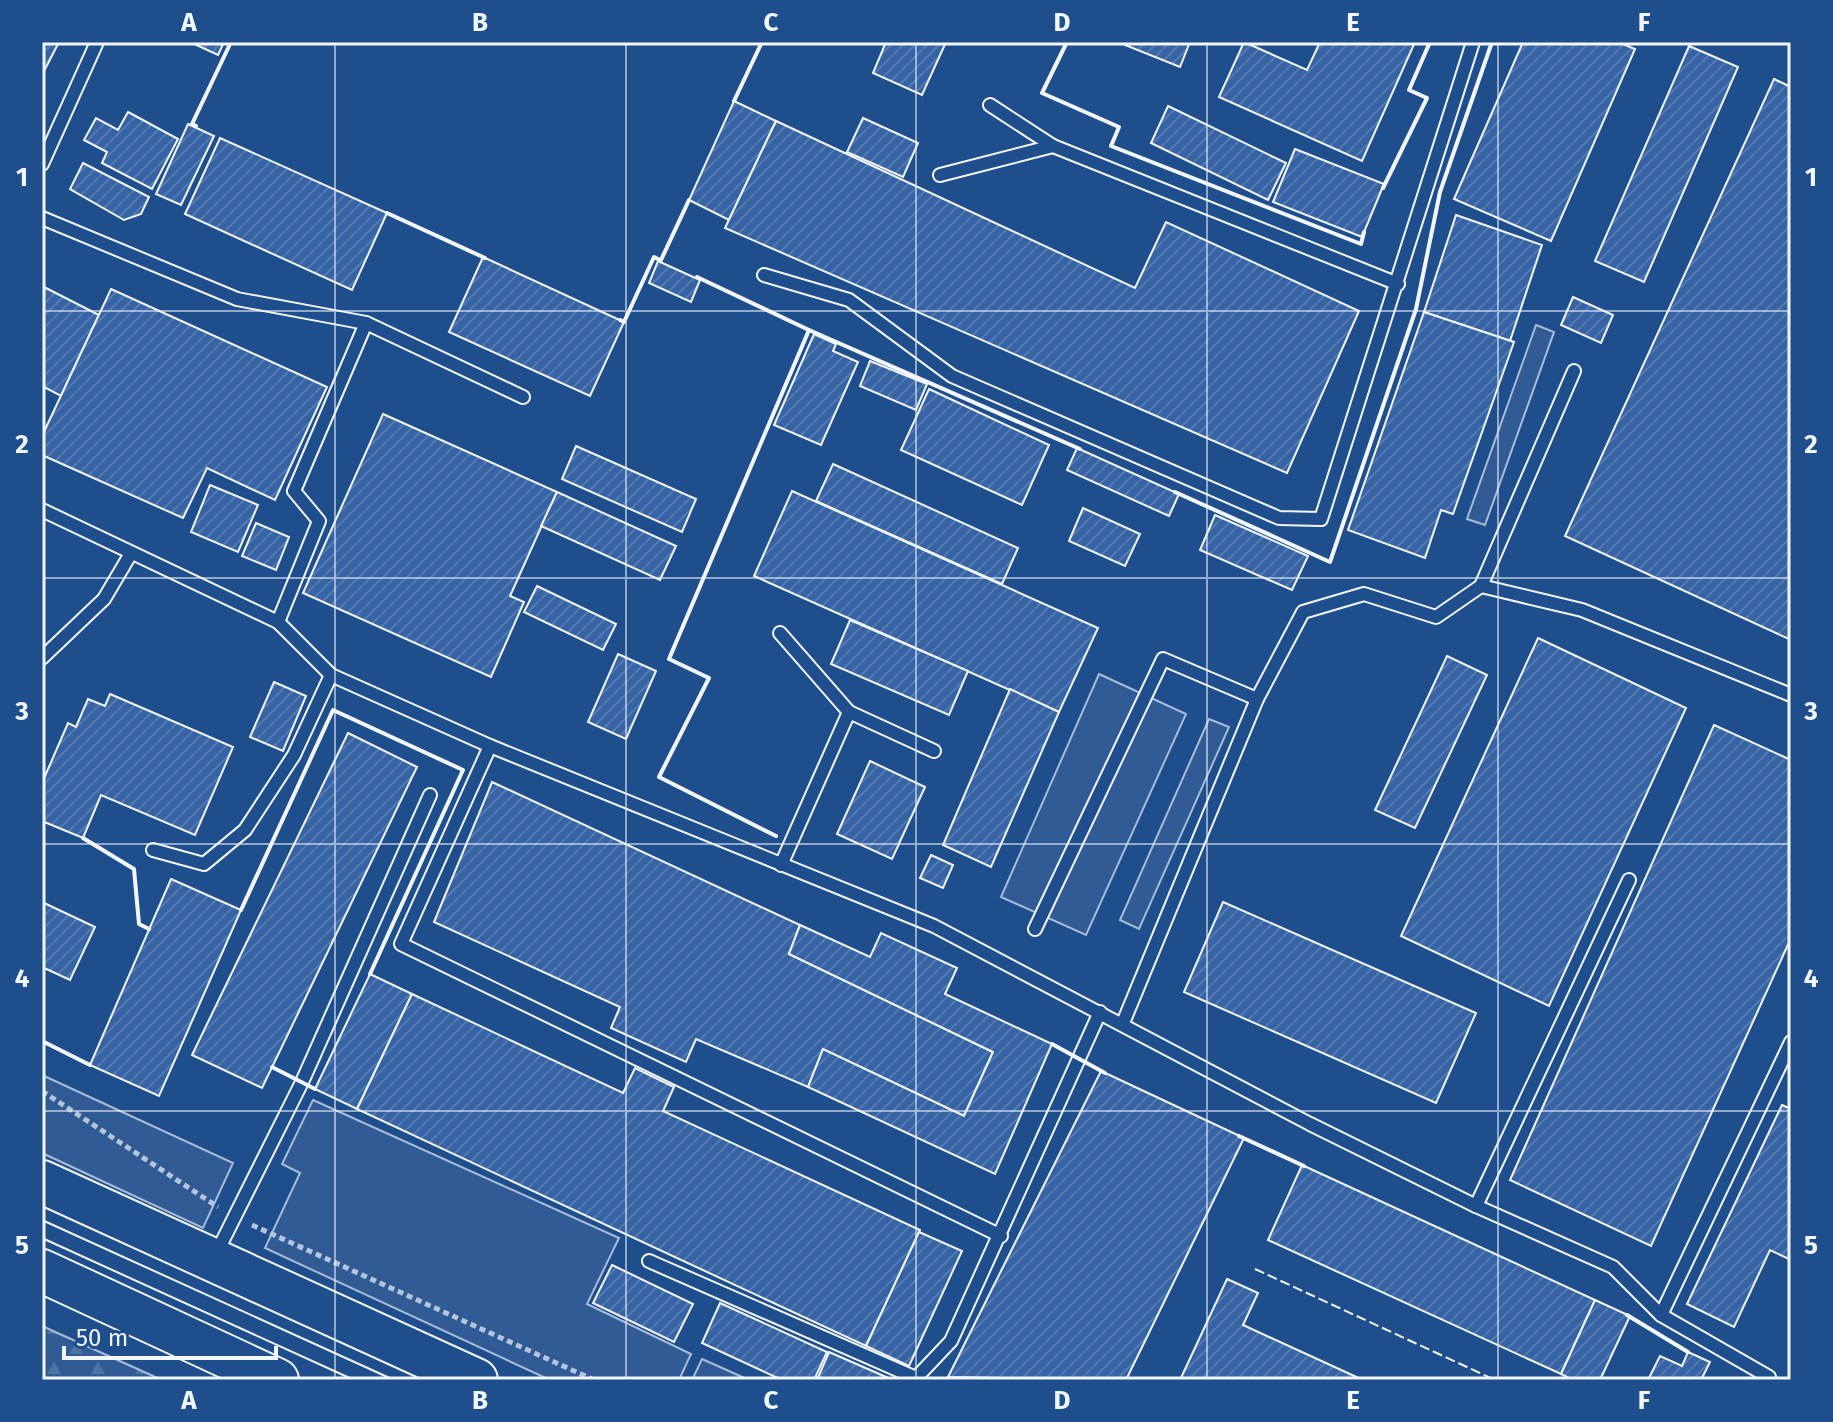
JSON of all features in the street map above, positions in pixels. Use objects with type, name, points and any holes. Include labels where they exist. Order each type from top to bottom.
[{"type":"highway","points":[[42,1182],[476,1380]]},
{"type":"highway","points":[[42,1271],[277,1380]]},
{"type":"lane","points":[[42,164],[97,42]]},
{"type":"lane","points":[[764,275],[849,300],[952,376],[1279,518],[1321,519],[1473,42]]},
{"type":"lane","points":[[990,105],[1053,146],[1398,284]]},
{"type":"lane","points":[[940,175],[1053,146]]},
{"type":"lane","points":[[42,218],[237,299],[366,323],[523,397]]},
{"type":"lane","points":[[278,622],[319,521],[294,491],[366,323]]},
{"type":"lane","points":[[1123,1023],[1257,699],[1303,612],[1364,594],[1436,617],[1481,586],[1574,371]]},
{"type":"lane","points":[[42,510],[130,555],[278,622],[331,675],[490,746],[934,926],[1310,1124],[1476,1206],[1613,1267],[1661,1315],[1771,1379]]},
{"type":"lane","points":[[42,658],[104,599],[130,555]]},
{"type":"lane","points":[[1481,586],[1582,610],[1791,695]]},
{"type":"lane","points":[[780,633],[849,712],[934,751]]},
{"type":"lane","points":[[1035,929],[1163,659],[1257,699]]},
{"type":"lane","points":[[153,850],[204,864],[245,830],[294,755],[331,675]]},
{"type":"lane","points":[[781,865],[849,712]]},
{"type":"lane","points":[[490,746],[401,944],[1001,1236]]},
{"type":"lane","points":[[213,1260],[302,1082],[430,795]]},
{"type":"lane","points":[[1476,1206],[1629,880]]},
{"type":"lane","points":[[649,1261],[916,1378],[951,1341],[1100,1012]]},
{"type":"lane","points":[[1661,1315],[1791,1042]]},
{"type":"path","points":[[42,1091],[233,1217],[594,1380]]},
{"type":"shaded area","points":[[1536,325],[1554,332],[1485,525],[1467,519]]},
{"type":"shaded area","points":[[1099,674],[1186,714],[1086,935],[1001,897]]},
{"type":"shaded area","points":[[1209,719],[1229,727],[1139,929],[1120,920]]},
{"type":"shaded area","points":[[42,1075],[233,1163],[203,1228],[42,1153]]},
{"type":"shaded area","points":[[313,1100],[619,1238],[587,1304],[691,1354],[679,1380],[550,1380],[265,1248],[300,1173],[282,1164]]},
{"type":"shaded area","points":[[702,1359],[749,1380],[692,1380]]},
{"type":"green space","points":[[42,1326],[162,1380],[42,1380]]},
{"type":"building","points":[[42,42],[59,42],[42,75]]},
{"type":"building","points":[[190,42],[224,42],[218,55]]},
{"type":"building","points":[[886,42],[946,42],[922,95],[873,73]]},
{"type":"building","points":[[1126,42],[1190,42],[1180,67],[1125,45]]},
{"type":"building","points":[[1244,42],[1307,70],[1320,42],[1415,42],[1362,161],[1219,97]]},
{"type":"building","points":[[1523,42],[1618,42],[1635,49],[1551,241],[1454,199]]},
{"type":"building","points":[[1689,46],[1738,67],[1644,282],[1595,261]]},
{"type":"building","points":[[1774,79],[1791,87],[1791,640],[1565,536]]},
{"type":"building","points":[[734,101],[776,121],[729,220],[689,200]]},
{"type":"building","points":[[1168,106],[1286,163],[1268,200],[1151,143]]},
{"type":"building","points":[[128,112],[178,139],[152,189],[102,163],[107,152],[84,140],[96,118],[118,130]]},
{"type":"building","points":[[863,118],[918,143],[903,177],[847,152]]},
{"type":"building","points":[[776,121],[1135,288],[1166,222],[1359,311],[1287,473],[725,228]]},
{"type":"building","points":[[188,124],[214,136],[181,205],[156,194]]},
{"type":"building","points":[[220,138],[387,213],[352,290],[185,214]]},
{"type":"building","points":[[1295,149],[1384,184],[1362,237],[1273,202]]},
{"type":"building","points":[[83,163],[149,197],[141,214],[124,220],[70,189]]},
{"type":"building","points":[[1456,215],[1542,245],[1510,341],[1424,312]]},
{"type":"building","points":[[483,257],[624,322],[590,396],[449,332]]},
{"type":"building","points":[[658,261],[700,280],[691,302],[649,283]]},
{"type":"building","points":[[42,286],[99,315],[61,396],[42,386]]},
{"type":"building","points":[[111,289],[327,387],[275,500],[207,468],[183,518],[42,455],[42,436]]},
{"type":"building","points":[[1573,297],[1613,315],[1601,343],[1561,325]]},
{"type":"building","points":[[1424,312],[1514,342],[1453,514],[1441,510],[1425,558],[1348,530]]},
{"type":"building","points":[[814,334],[836,344],[833,351],[858,362],[821,445],[774,425]]},
{"type":"building","points":[[870,361],[927,384],[916,410],[860,386]]},
{"type":"building","points":[[929,389],[1049,445],[1022,505],[901,450]]},
{"type":"building","points":[[383,414],[557,492],[510,596],[524,602],[491,677],[303,593]]},
{"type":"building","points":[[576,446],[696,499],[682,532],[562,479]]},
{"type":"building","points":[[1077,448],[1179,494],[1169,516],[1067,470]]},
{"type":"building","points":[[833,464],[1018,548],[1002,584],[816,501]]},
{"type":"building","points":[[210,485],[258,505],[238,552],[191,532]]},
{"type":"building","points":[[792,491],[1098,628],[1059,712],[754,576]]},
{"type":"building","points":[[557,492],[676,546],[660,580],[541,526]]},
{"type":"building","points":[[1083,508],[1140,534],[1125,566],[1069,541]]},
{"type":"building","points":[[1215,515],[1308,556],[1292,590],[1200,550]]},
{"type":"building","points":[[256,523],[289,537],[276,570],[242,556]]},
{"type":"building","points":[[537,586],[616,624],[603,650],[524,612]]},
{"type":"building","points":[[850,620],[968,671],[949,715],[831,664]]},
{"type":"building","points":[[1538,638],[1686,708],[1549,1006],[1401,936]]},
{"type":"building","points":[[618,654],[656,671],[626,739],[588,722]]},
{"type":"building","points":[[1447,656],[1487,675],[1415,828],[1375,810]]},
{"type":"building","points":[[274,682],[306,696],[283,751],[250,737]]},
{"type":"building","points":[[1010,689],[1059,712],[991,867],[943,845]]},
{"type":"building","points":[[110,694],[233,747],[195,835],[101,795],[83,838],[42,821],[42,783],[68,723],[76,727],[88,699],[105,706]]},
{"type":"building","points":[[1714,725],[1791,760],[1791,938],[1651,1246],[1510,1180]]},
{"type":"building","points":[[348,733],[417,767],[262,1088],[192,1055]]},
{"type":"building","points":[[870,761],[925,787],[892,859],[837,834]]},
{"type":"building","points":[[492,782],[800,925],[789,954],[993,1052],[964,1116],[823,1049],[808,1087],[696,1039],[686,1062],[611,1028],[620,1007],[434,922]]},
{"type":"building","points":[[931,855],[953,865],[943,888],[920,878]]},
{"type":"building","points":[[171,879],[241,910],[159,1096],[90,1065]]},
{"type":"building","points":[[42,902],[95,927],[70,980],[42,967]]},
{"type":"building","points":[[1223,902],[1476,1013],[1436,1103],[1184,992]]},
{"type":"building","points":[[800,925],[870,957],[881,933],[957,968],[945,994],[1052,1044],[995,1174],[808,1087],[823,1049],[964,1116],[993,1052],[789,954]]},
{"type":"building","points":[[370,974],[412,994],[357,1109],[315,1089]]},
{"type":"building","points":[[412,994],[623,1093],[635,1068],[674,1087],[663,1111],[920,1230],[866,1346],[357,1109]]},
{"type":"building","points":[[1101,1071],[1244,1138],[1126,1380],[948,1377]]},
{"type":"building","points":[[1782,1105],[1791,1109],[1791,1260],[1770,1250],[1734,1327],[1687,1304]]},
{"type":"building","points":[[1302,1165],[1595,1300],[1561,1374],[1268,1240]]},
{"type":"building","points":[[919,1232],[962,1251],[909,1366],[866,1346]]},
{"type":"building","points":[[612,1265],[693,1304],[674,1342],[593,1303]]},
{"type":"building","points":[[1227,1279],[1258,1293],[1243,1325],[1363,1380],[1180,1380]]},
{"type":"building","points":[[1595,1300],[1630,1316],[1600,1380],[1573,1380],[1561,1374]]},
{"type":"building","points":[[720,1303],[827,1352],[814,1380],[782,1380],[702,1343]]},
{"type":"building","points":[[829,1352],[893,1380],[817,1380]]},
{"type":"building","points":[[1688,1352],[1710,1362],[1701,1380],[1648,1380],[1660,1356],[1682,1366]]},
{"type":"tram line","points":[[42,1220],[394,1380]]},
{"type":"tram line","points":[[42,1238],[354,1380]]},
{"type":"fence","points":[[1255,1269],[1495,1380]]},
{"type":"wall","points":[[196,126],[192,124],[231,42]]},
{"type":"wall","points":[[734,101],[762,42]]},
{"type":"wall","points":[[1067,42],[1042,93],[1119,127],[1111,146],[1361,244],[1364,232]]},
{"type":"wall","points":[[1383,188],[1427,98],[1409,90],[1430,42]]},
{"type":"wall","points":[[1175,492],[1330,562],[1416,309],[1440,192],[1492,42]]},
{"type":"wall","points":[[661,260],[689,200]]},
{"type":"wall","points":[[387,213],[485,258]]},
{"type":"wall","points":[[620,320],[624,322],[654,257],[660,260]]},
{"type":"wall","points":[[697,277],[809,330]]},
{"type":"wall","points":[[776,836],[659,777],[709,678],[669,659],[809,330],[1080,449]]},
{"type":"wall","points":[[241,910],[333,710],[463,770],[370,974]]},
{"type":"wall","points":[[83,838],[134,869],[139,924],[149,929]]},
{"type":"wall","points":[[42,1041],[90,1065]]},
{"type":"wall","points":[[1052,1044],[1105,1073]]},
{"type":"wall","points":[[272,1067],[315,1089]]},
{"type":"wall","points":[[1239,1136],[1304,1166]]},
{"type":"wall","points":[[1627,1315],[1688,1352]]}]
